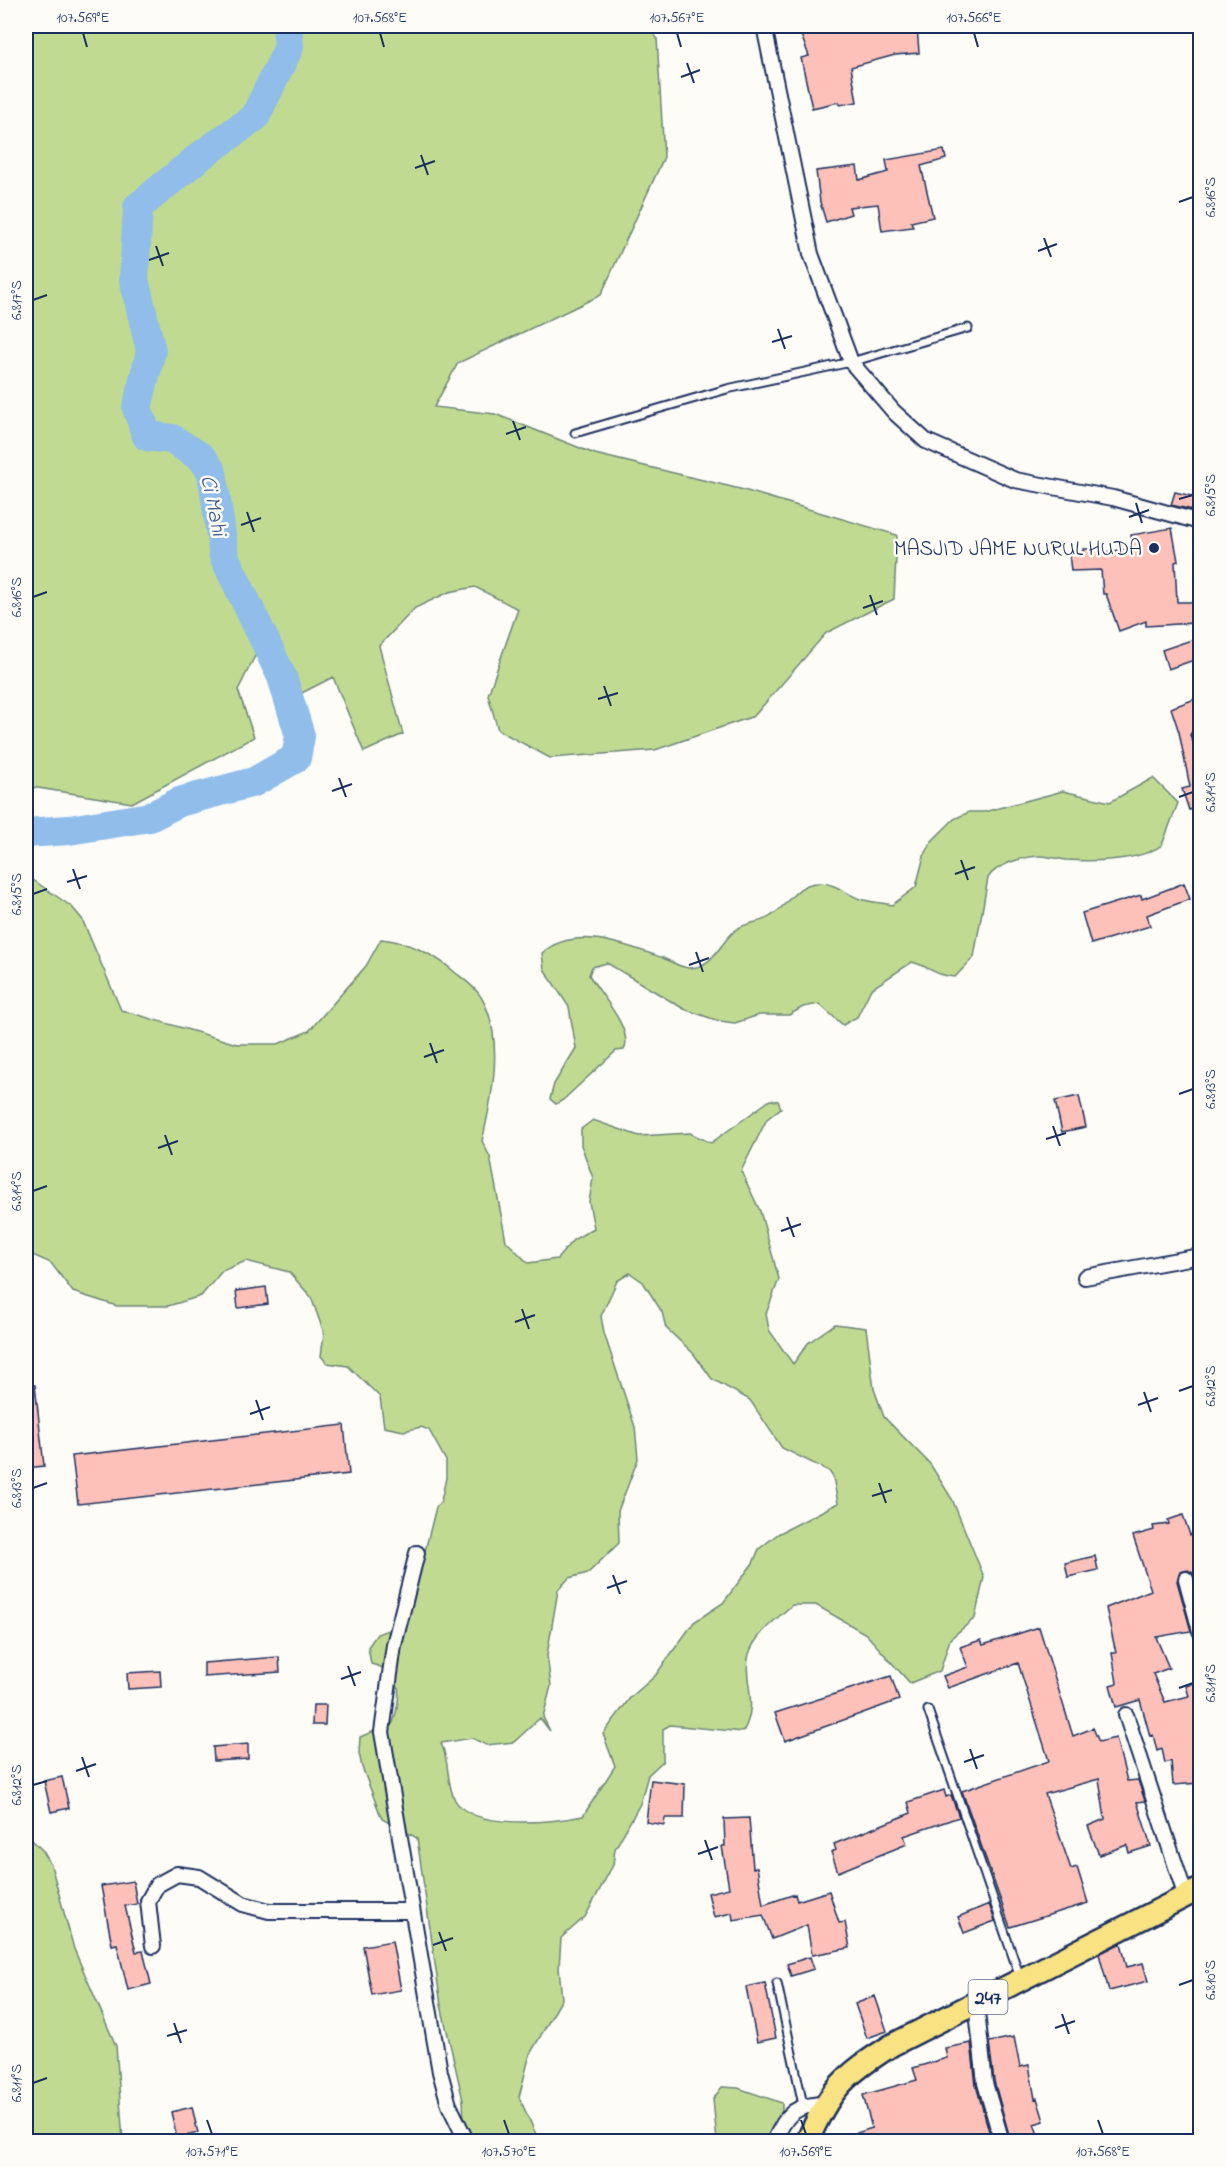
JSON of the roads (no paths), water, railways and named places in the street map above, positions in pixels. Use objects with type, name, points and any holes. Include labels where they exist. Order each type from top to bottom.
[{"type":"main road","name":"247","points":[[807,2142],[813,2104],[862,2064],[892,2045],[1193,1893]]},
{"type":"street","points":[[764,26],[811,254],[850,362],[894,412],[926,441],[963,459],[1016,480],[1113,498],[1200,522]]},
{"type":"street","points":[[1084,1278],[1200,1256]]},
{"type":"street","points":[[417,1553],[394,1645],[382,1732],[440,2072],[449,2105],[467,2142]]},
{"type":"street","points":[[1186,1579],[1200,1631]]},
{"type":"street","points":[[1126,1715],[1193,1893]]},
{"type":"street","points":[[153,1946],[148,1901],[157,1885],[177,1874],[199,1877],[243,1905],[269,1911],[411,1911]]},
{"type":"street","points":[[976,2003],[981,2066],[990,2108],[1002,2142]]},
{"type":"street","points":[[774,2142],[791,2113],[813,2104]]},
{"type":"lane","points":[[575,433],[728,389],[850,362],[968,328]]},
{"type":"lane","points":[[928,1710],[1020,1980]]},
{"type":"lane","points":[[777,1983],[813,2104]]},
{"type":"waterway","name":"Ci Mahi","points":[[26,833],[69,830],[150,817],[179,802],[254,782],[296,758],[300,736],[282,677],[224,556],[212,472],[202,458],[172,439],[147,436],[137,408],[151,351],[134,279],[138,207],[198,158],[255,117],[289,47],[287,26]]},
{"type":"place","name":"MASJID JAME NURUL HUDA","points":[[1154,548]]}]
